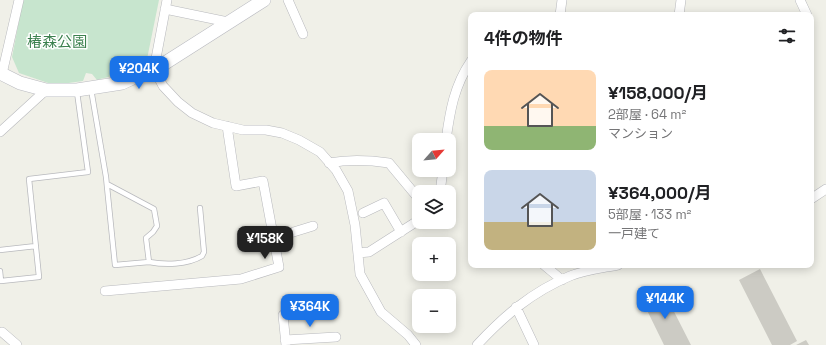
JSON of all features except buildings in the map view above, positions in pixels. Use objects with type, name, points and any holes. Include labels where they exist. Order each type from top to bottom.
[{"type":"street","points":[[18,0],[1,74],[20,83],[46,90],[77,90],[122,83],[154,69],[264,0]]},
{"type":"street","points":[[288,0],[303,34]]},
{"type":"street","points":[[560,12],[562,0]]},
{"type":"street","points":[[679,12],[681,0]]},
{"type":"street","points":[[800,0],[806,12]]},
{"type":"street","points":[[228,22],[166,5],[154,69],[163,86],[178,102],[192,113],[213,123],[243,130],[266,130],[282,133],[299,140],[320,152],[336,170],[348,191],[355,225],[360,274],[381,312],[408,335],[416,345]]},
{"type":"street","points":[[447,133],[450,109],[461,77],[468,66]]},
{"type":"street","points":[[0,132],[46,90]]},
{"type":"street","points":[[105,290],[241,279],[279,266],[263,181],[236,186],[226,126]]},
{"type":"street","points":[[329,163],[345,160],[370,160],[389,163],[412,191]]},
{"type":"street","points":[[814,197],[826,189]]},
{"type":"street","points":[[363,213],[384,203],[401,232]]},
{"type":"street","points":[[358,253],[369,252],[412,225]]},
{"type":"street","points":[[274,238],[313,226]]},
{"type":"street","points":[[548,268],[562,280]]},
{"type":"street","points":[[477,345],[492,329],[529,297],[571,276],[605,268]]},
{"type":"street","points":[[516,307],[534,345]]},
{"type":"street","points":[[283,315],[285,343],[336,337]]},
{"type":"street","points":[[2,332],[17,345]]},
{"type":"lane","points":[[91,88],[107,184],[115,265],[149,262],[159,264],[184,262],[196,260],[202,256],[204,252],[200,208]]},
{"type":"lane","points":[[0,271],[1,281],[39,277],[29,179],[88,172],[77,90]]},
{"type":"lane","points":[[107,184],[154,209],[157,226],[146,238],[149,262]]},
{"type":"lane","points":[[0,250],[36,246]]},
{"type":"green space","name":"椿森公園","points":[[23,0],[159,0],[147,59],[137,67],[117,75],[97,80],[92,74],[86,73],[83,81],[54,85],[19,73],[12,57]]}]
